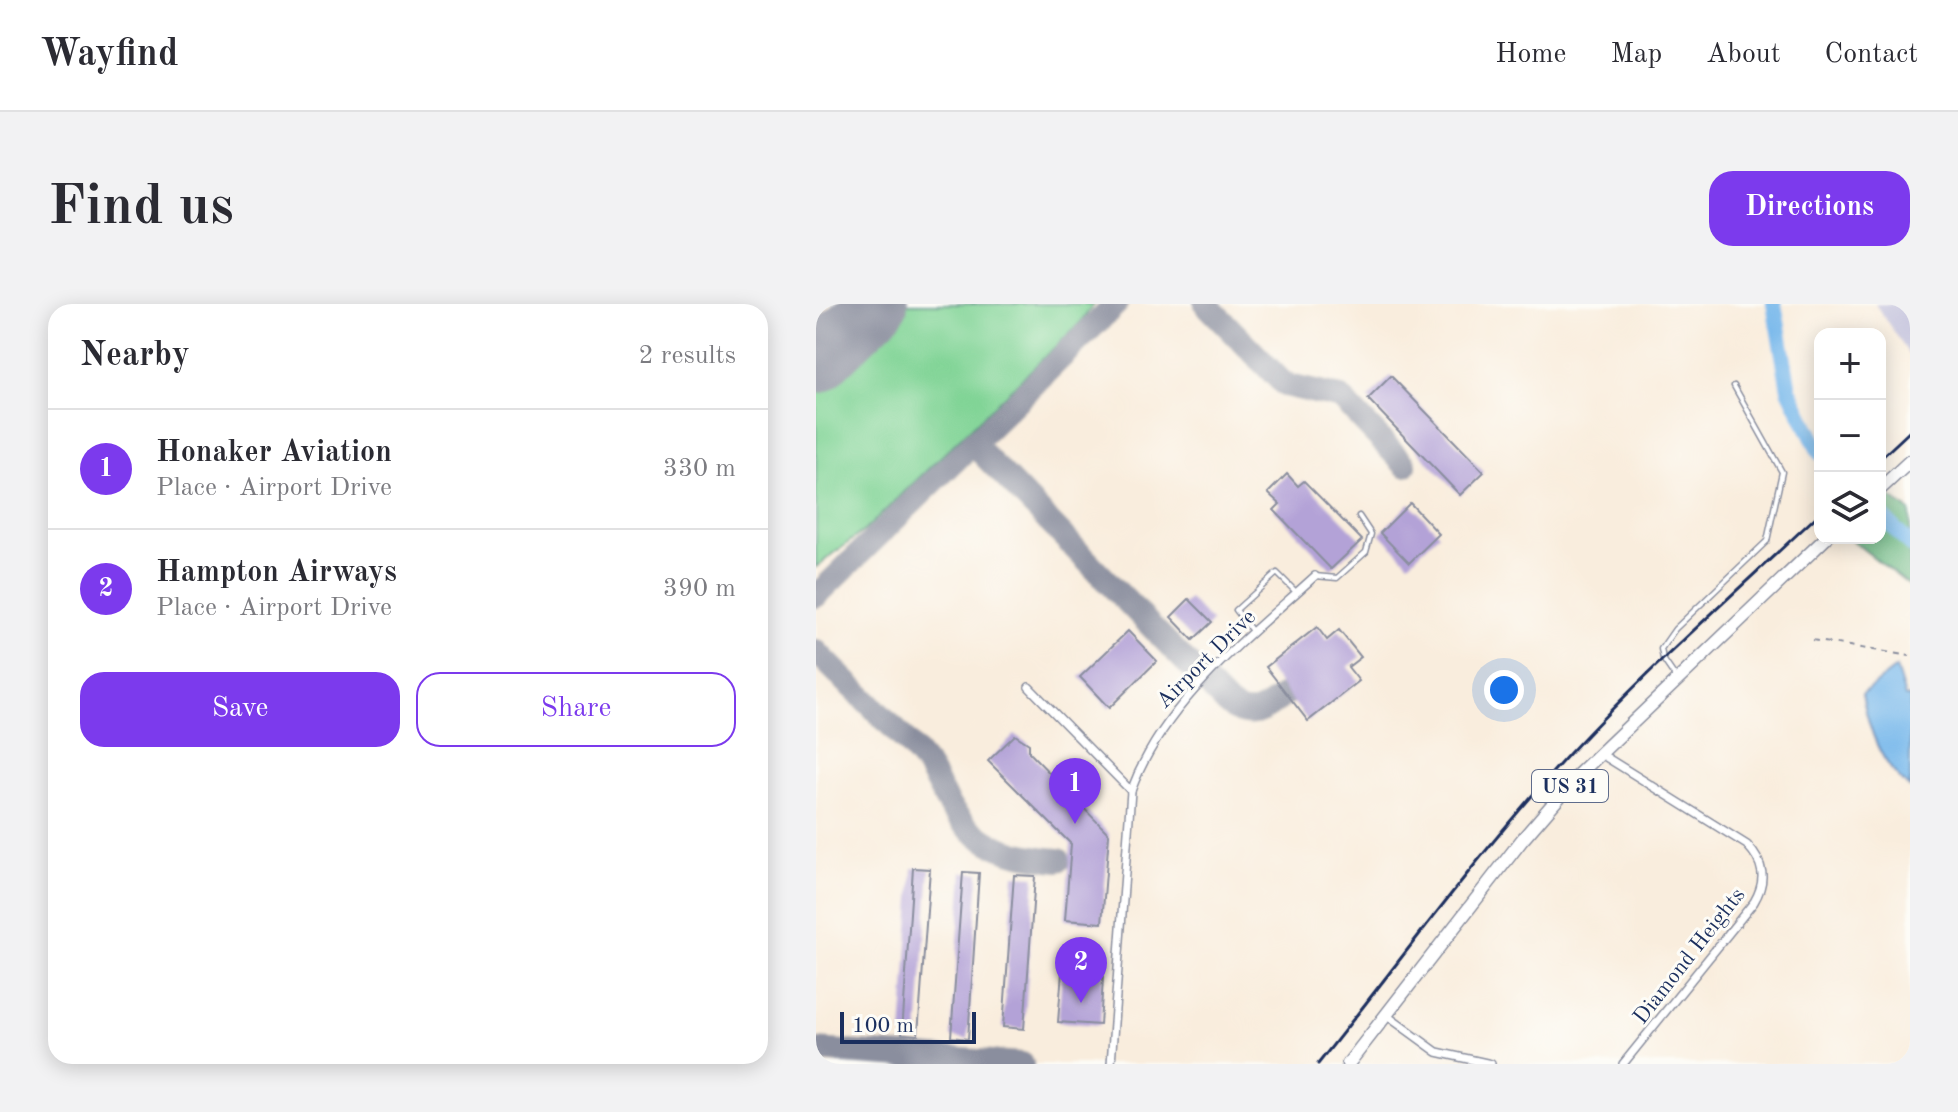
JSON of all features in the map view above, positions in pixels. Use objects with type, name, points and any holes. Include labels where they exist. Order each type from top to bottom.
[{"type":"main road","points":[[1886,484],[1910,462]]},
{"type":"main road","name":"US 31","points":[[1348,1064],[1522,840],[1676,678],[1820,544]]},
{"type":"street","name":"Airport Drive","points":[[1111,1064],[1131,791],[1148,749],[1165,723],[1315,576]]},
{"type":"street","points":[[1029,687],[1131,791]]},
{"type":"street","name":"Diamond Heights","points":[[1601,754],[1747,845],[1762,869],[1754,902],[1623,1064]]},
{"type":"street","points":[[1386,1015],[1437,1052],[1491,1064]]},
{"type":"lane","points":[[1676,678],[1667,667],[1661,649],[1675,629],[1767,541],[1780,495],[1782,472],[1734,386]]},
{"type":"lane","points":[[1315,576],[1337,578],[1366,552],[1371,534],[1359,516]]},
{"type":"lane","points":[[1254,633],[1236,610],[1277,573],[1297,593]]},
{"type":"path","points":[[1812,640],[1910,656]]},
{"type":"shaded area","points":[[1875,304],[1910,304],[1910,356]]},
{"type":"green space","points":[[906,304],[1094,304],[1080,323],[865,530],[816,567],[816,391]]},
{"type":"green space","points":[[1890,497],[1910,511],[1910,586],[1857,544],[1886,544],[1886,501]]},
{"type":"water","points":[[1896,668],[1905,697],[1910,697],[1910,788],[1891,769],[1877,746],[1862,694]]},
{"type":"building","points":[[1391,376],[1484,472],[1460,495],[1368,399]]},
{"type":"building","points":[[1287,474],[1298,486],[1304,481],[1362,540],[1331,569],[1274,510],[1280,504],[1268,493]]},
{"type":"building","points":[[1410,503],[1439,534],[1409,563],[1380,533]]},
{"type":"building","points":[[1189,599],[1212,622],[1193,640],[1171,617]]},
{"type":"building","points":[[1317,627],[1327,640],[1339,630],[1361,657],[1348,667],[1359,681],[1308,721],[1266,667]]},
{"type":"building","points":[[1128,631],[1157,661],[1109,708],[1080,677]]},
{"type":"building","points":[[1015,735],[1029,744],[1029,752],[1109,834],[1102,923],[1065,920],[1071,844],[988,761]]},
{"type":"building","points":[[913,868],[930,869],[918,1035],[902,1034]]},
{"type":"building","points":[[963,872],[979,873],[968,1039],[951,1037]]},
{"type":"building","points":[[1014,875],[1035,876],[1024,1029],[1003,1027]]},
{"type":"building","points":[[1091,963],[1104,964],[1100,1025],[1058,1022],[1062,972],[1087,973]]},
{"type":"waterway","points":[[1774,304],[1789,389],[1814,441]]},
{"type":"waterway","points":[[1886,520],[1910,545]]},
{"type":"taxiway","points":[[816,596],[1116,304]]},
{"type":"taxiway","points":[[1206,304],[1285,385],[1341,398],[1405,465]]},
{"type":"taxiway","points":[[972,443],[1228,705],[1244,713],[1259,712],[1287,693]]},
{"type":"taxiway","points":[[816,651],[912,747],[963,823],[1000,848],[1027,856],[1059,860]]},
{"type":"taxiway","points":[[816,1050],[1022,1064]]},
{"type":"runway","points":[[816,363],[877,304]]},
{"type":"railway","points":[[1886,453],[1910,431]]},
{"type":"railway","points":[[1318,1064],[1473,867],[1570,753],[1662,661],[1814,519]]},
{"type":"place","name":"Honaker Aviation","points":[[1075,824]]},
{"type":"place","name":"Hampton Airways","points":[[1081,1003]]}]
